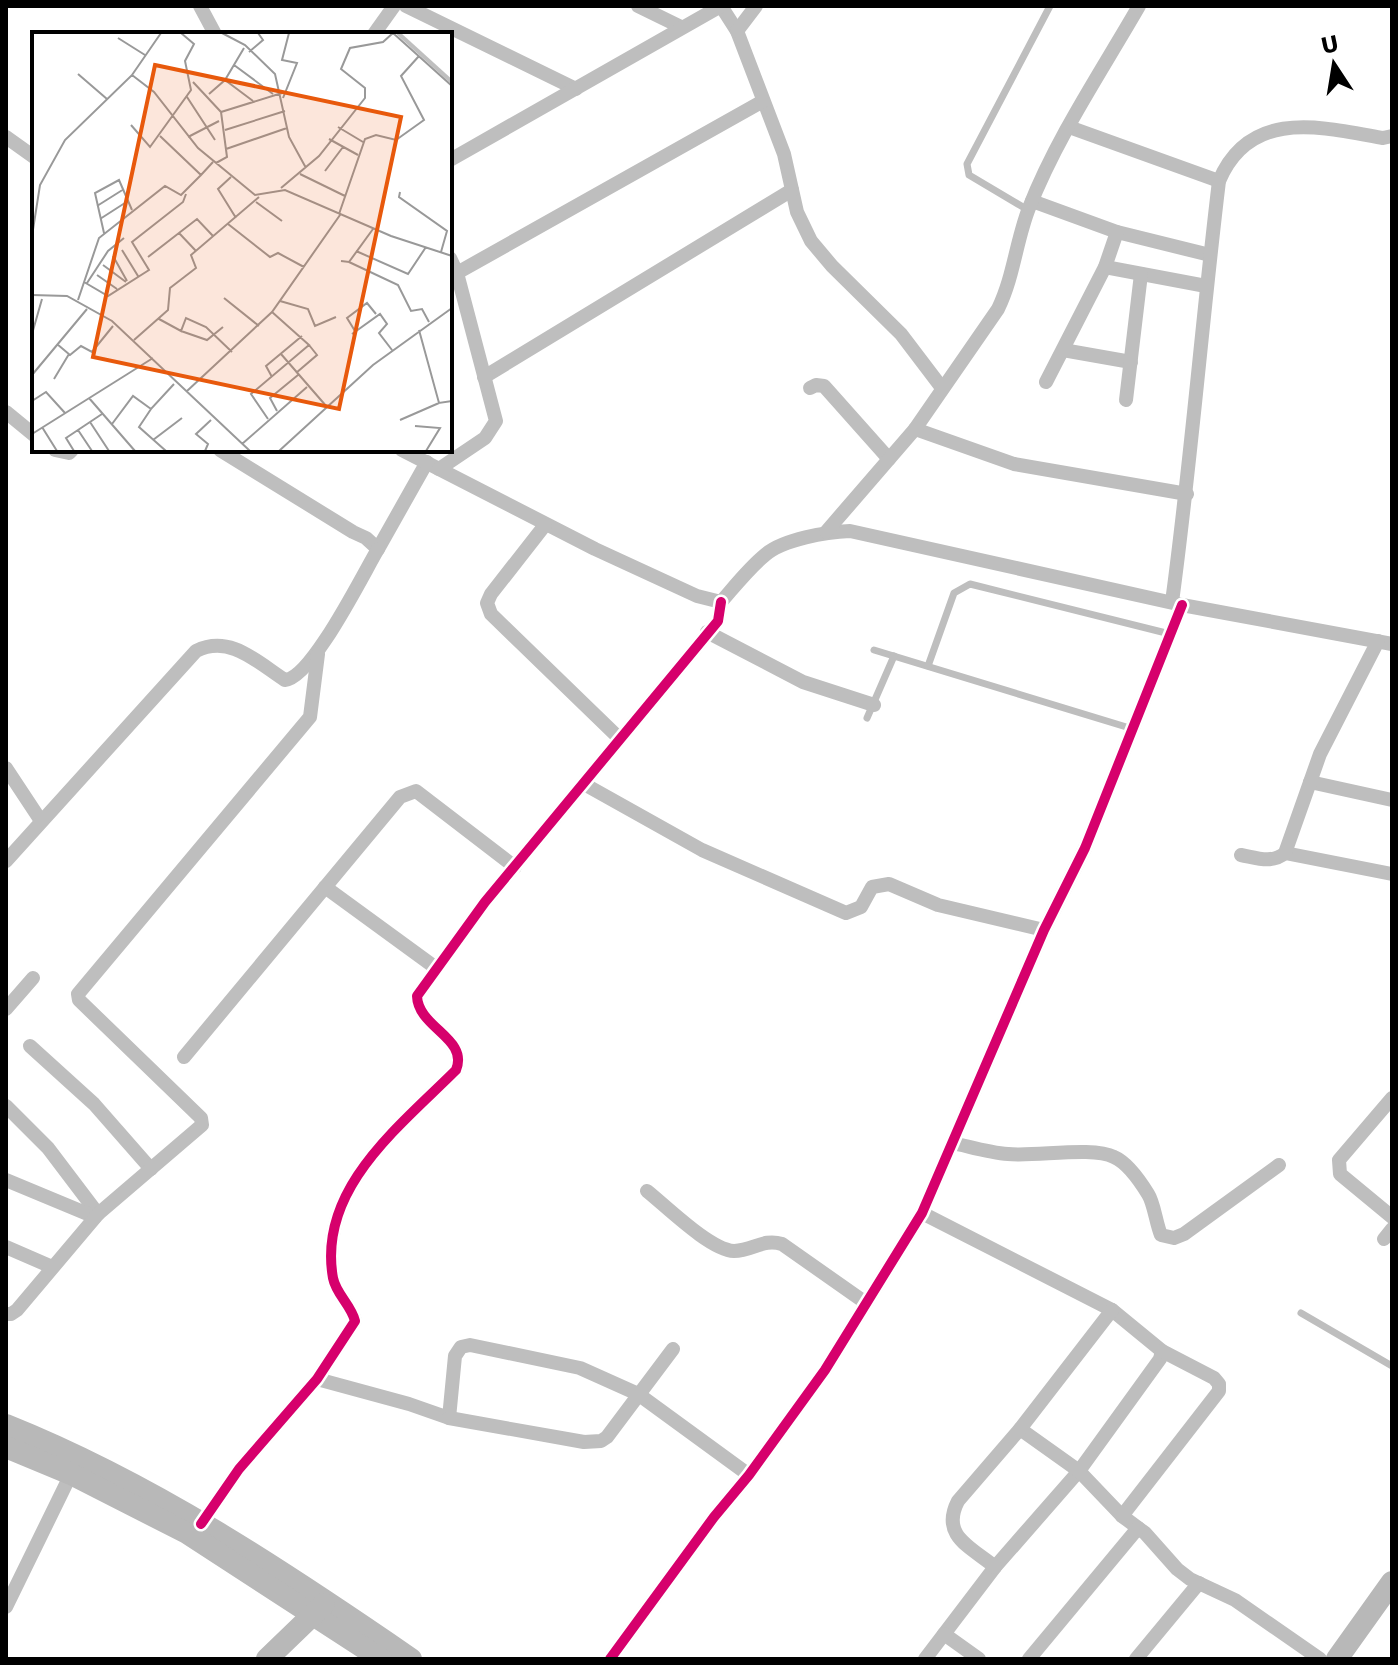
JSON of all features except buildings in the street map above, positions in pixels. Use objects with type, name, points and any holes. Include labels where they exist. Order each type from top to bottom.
[{"type":"main road","points":[[6,1425],[131,1481],[201,1524],[320,1608],[381,1659]]},
{"type":"main road","points":[[6,1447],[71,1474],[187,1533],[411,1659]]},
{"type":"main road","points":[[1337,1659],[1392,1582]]},
{"type":"main road","points":[[267,1659],[320,1608]]},
{"type":"street","points":[[200,6],[214,32]]},
{"type":"street","points":[[375,32],[394,6]]},
{"type":"street","points":[[406,6],[576,89]]},
{"type":"street","points":[[638,6],[681,27]]},
{"type":"street","points":[[452,159],[721,6],[737,31],[784,154],[797,212],[811,241],[901,334],[942,388]]},
{"type":"street","points":[[737,31],[756,6]]},
{"type":"street","points":[[826,532],[915,429],[986,327],[1007,289],[1030,206],[1069,127],[1139,6]]},
{"type":"street","points":[[457,273],[763,101]]},
{"type":"street","points":[[610,1659],[825,1370],[922,1213],[1044,930],[1085,848],[1170,634],[1177,603],[1206,286],[1219,181],[1228,160],[1239,148],[1261,135],[1285,128],[1302,126],[1383,138],[1392,136]]},
{"type":"street","points":[[1069,127],[1219,181]]},
{"type":"street","points":[[6,137],[32,156]]},
{"type":"street","points":[[484,377],[792,190]]},
{"type":"street","points":[[1030,206],[1210,255]]},
{"type":"street","points":[[1046,382],[1105,267],[1117,232]]},
{"type":"street","points":[[6,861],[196,651],[211,644],[226,645],[289,680],[318,654],[378,549],[433,465],[485,438],[496,421],[452,262]]},
{"type":"street","points":[[1105,267],[1206,286]]},
{"type":"street","points":[[1126,400],[1141,274]]},
{"type":"street","points":[[1063,350],[1131,362]]},
{"type":"street","points":[[810,388],[824,386],[889,459]]},
{"type":"street","points":[[6,412],[32,433]]},
{"type":"street","points":[[915,429],[1014,464],[1187,494]]},
{"type":"street","points":[[223,452],[366,538],[378,549]]},
{"type":"street","points":[[406,452],[545,525],[697,596],[721,602]]},
{"type":"street","points":[[545,525],[487,603],[491,614],[620,739]]},
{"type":"street","points":[[201,1524],[239,1469],[317,1379],[355,1321],[350,1306],[333,1279],[331,1236],[342,1200],[376,1150],[456,1070],[460,1061],[458,1050],[418,1010],[417,996],[485,902],[718,621],[721,602],[763,555],[826,532],[850,531],[1177,603],[1385,643],[1320,754],[1285,853],[1270,860],[1241,855]]},
{"type":"street","points":[[707,632],[803,682],[871,712]]},
{"type":"street","points":[[6,1314],[17,1310],[96,1215],[202,1125],[202,1120],[79,1000],[78,994],[310,717],[318,654]]},
{"type":"street","points":[[8,775],[41,821]]},
{"type":"street","points":[[1310,782],[1392,800]]},
{"type":"street","points":[[584,784],[702,850],[846,913],[861,907],[872,887],[889,884],[938,905],[1044,930]]},
{"type":"street","points":[[184,1057],[400,797],[416,791],[515,867]]},
{"type":"street","points":[[1285,853],[1392,874]]},
{"type":"street","points":[[325,887],[436,968]]},
{"type":"street","points":[[6,1009],[33,978]]},
{"type":"street","points":[[30,1046],[94,1104],[151,1169]]},
{"type":"street","points":[[1392,1098],[1339,1160],[1338,1166],[1340,1174],[1392,1217]]},
{"type":"street","points":[[6,1106],[48,1148],[96,1215]]},
{"type":"street","points":[[953,1143],[1006,1154],[1059,1155],[1085,1151],[1114,1156],[1130,1170],[1150,1197],[1161,1235],[1174,1238],[1184,1234],[1279,1165]]},
{"type":"street","points":[[6,1180],[96,1215]]},
{"type":"street","points":[[647,1191],[712,1242],[734,1251],[762,1242],[782,1244],[866,1303]]},
{"type":"street","points":[[922,1213],[1112,1310],[1162,1351],[1214,1378],[1219,1384],[1219,1391],[1122,1516]]},
{"type":"street","points":[[6,1247],[52,1267]]},
{"type":"street","points":[[995,1567],[953,1532],[950,1520],[958,1501],[1020,1429],[1112,1310]]},
{"type":"street","points":[[449,1418],[455,1356],[461,1347],[470,1345],[580,1368],[638,1394],[749,1475]]},
{"type":"street","points":[[317,1379],[449,1418],[592,1443],[607,1437],[673,1349]]},
{"type":"street","points":[[925,1659],[995,1567],[1079,1471],[1160,1359],[1162,1351]]},
{"type":"street","points":[[1020,1429],[1079,1471],[1177,1569],[1235,1600],[1320,1659]]},
{"type":"street","points":[[6,1607],[71,1474]]},
{"type":"street","points":[[1029,1659],[1138,1528]]},
{"type":"street","points":[[1136,1659],[1199,1583]]},
{"type":"street","points":[[944,1634],[979,1659]]},
{"type":"lane","points":[[1030,206],[969,175],[967,164],[1050,6]]},
{"type":"lane","points":[[928,666],[954,593],[970,584],[1170,634]]},
{"type":"lane","points":[[874,650],[1133,729]]},
{"type":"lane","points":[[871,712],[894,656]]},
{"type":"lane","points":[[1301,1313],[1392,1366]]},
{"type":"cycle path","points":[[201,1524],[239,1469],[317,1379],[355,1321],[333,1278],[331,1246],[338,1216],[350,1188],[388,1137],[456,1070],[456,1049],[425,1017],[417,996],[485,902],[718,621],[721,602]]},
{"type":"cycle path","points":[[610,1659],[825,1370],[922,1213],[1044,930],[1085,848],[1182,605]]}]
